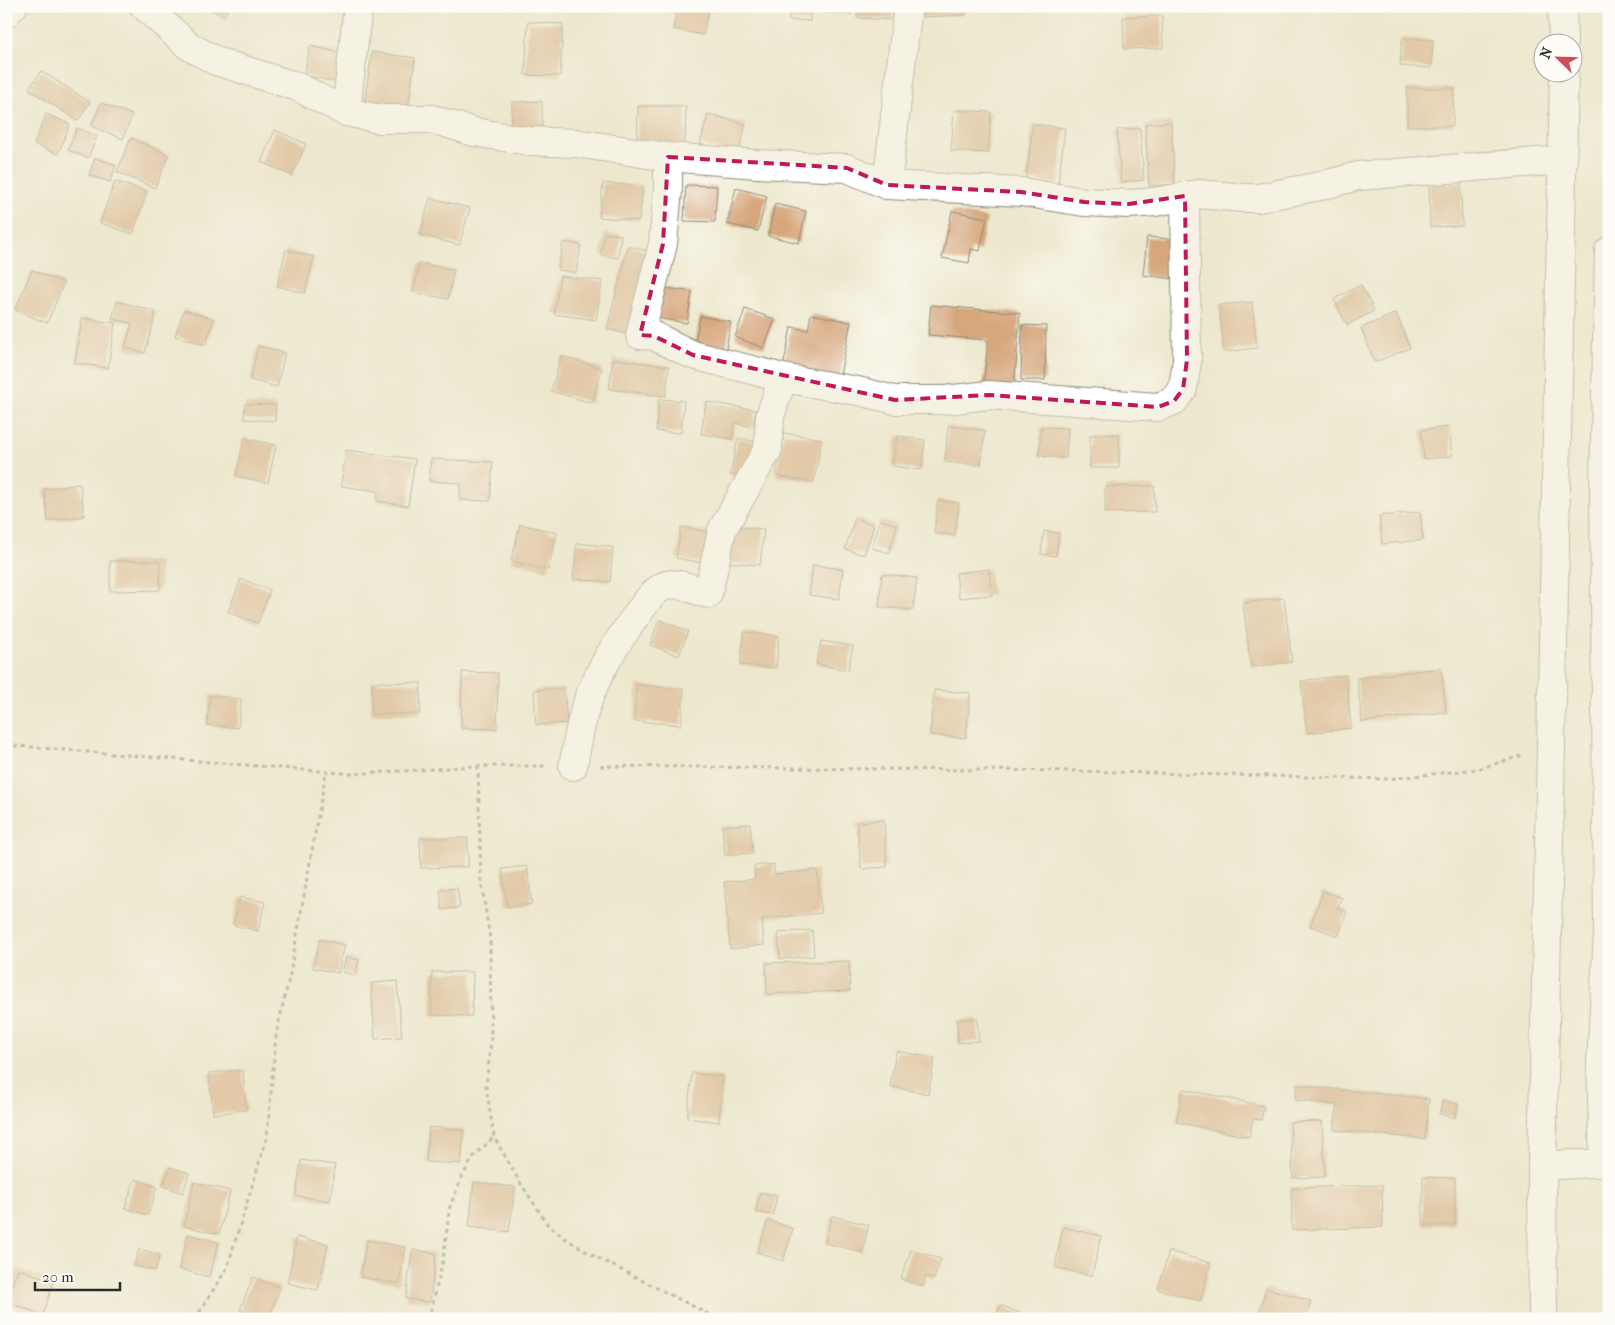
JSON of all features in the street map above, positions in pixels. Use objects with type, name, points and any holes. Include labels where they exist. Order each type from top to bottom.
[{"type":"street","points":[[6,13],[13,6]]},
{"type":"street","points":[[144,6],[189,46],[216,61],[298,87],[346,112],[380,119],[432,119],[474,132],[528,141],[576,143],[668,157],[756,164],[847,168],[888,185],[1021,192],[1084,202],[1129,204],[1155,202],[1198,194],[1258,198],[1320,186],[1358,176],[1563,160]]},
{"type":"street","points":[[346,112],[358,6]]},
{"type":"street","points":[[888,185],[908,6]]},
{"type":"street","points":[[1562,6],[1563,32]]},
{"type":"street","points":[[1543,1319],[1542,1166],[1552,746],[1564,82]]},
{"type":"street","points":[[668,157],[668,190],[663,244],[640,335],[654,336],[693,355],[783,378],[858,391],[895,400],[945,400],[989,395],[1158,408],[1174,401],[1183,389],[1187,360],[1185,196]]},
{"type":"street","points":[[1542,1166],[1606,1163],[1601,1063],[1608,931],[1604,485],[1609,252]]},
{"type":"street","points":[[574,766],[585,708],[592,689],[607,660],[630,624],[653,594],[665,585],[680,585],[708,594],[722,530],[768,449],[770,416],[783,378]]},
{"type":"path","points":[[6,745],[353,774],[478,766],[574,766],[1074,770],[1387,779],[1478,769],[1552,746]]},
{"type":"path","points":[[478,766],[481,880],[490,939],[491,1042],[486,1086],[494,1137],[518,1179],[548,1225],[566,1239],[596,1257],[718,1319]]},
{"type":"path","points":[[195,1319],[227,1268],[267,1137],[276,1035],[290,974],[326,772]]},
{"type":"path","points":[[429,1319],[443,1260],[450,1206],[462,1177],[474,1156],[494,1137]]},
{"type":"highlighted area","points":[[668,157],[847,168],[887,185],[1021,192],[1084,202],[1129,204],[1185,196],[1187,360],[1183,389],[1174,401],[1158,407],[989,395],[895,400],[693,355],[654,336],[640,335],[663,244]]},
{"type":"building","points":[[204,6],[229,6],[224,16]]},
{"type":"building","points":[[678,6],[709,8],[703,35],[673,29]]},
{"type":"building","points":[[790,6],[811,6],[810,21],[789,20]]},
{"type":"building","points":[[816,6],[851,6],[851,14],[815,12]]},
{"type":"building","points":[[858,6],[894,6],[893,20],[857,18]]},
{"type":"building","points":[[923,6],[965,6],[965,15],[923,17]]},
{"type":"building","points":[[1162,16],[1163,48],[1124,49],[1123,17]]},
{"type":"building","points":[[528,22],[563,24],[560,76],[525,75]]},
{"type":"building","points":[[1402,38],[1433,40],[1431,68],[1400,66]]},
{"type":"building","points":[[310,46],[341,53],[335,82],[304,75]]},
{"type":"building","points":[[372,52],[415,58],[408,110],[364,104]]},
{"type":"building","points":[[41,71],[90,102],[78,121],[29,89]]},
{"type":"building","points":[[1407,88],[1454,88],[1453,126],[1407,126]]},
{"type":"building","points":[[542,101],[542,134],[511,135],[512,102]]},
{"type":"building","points":[[101,103],[132,115],[123,139],[91,126]]},
{"type":"building","points":[[638,106],[686,106],[685,146],[637,146]]},
{"type":"building","points":[[954,110],[991,112],[988,153],[951,151]]},
{"type":"building","points":[[46,114],[70,124],[58,154],[34,144]]},
{"type":"building","points":[[708,114],[746,124],[738,155],[700,144]]},
{"type":"building","points":[[1171,122],[1175,184],[1149,186],[1145,124]]},
{"type":"building","points":[[1033,124],[1065,128],[1058,184],[1026,179]]},
{"type":"building","points":[[77,128],[97,136],[88,158],[68,150]]},
{"type":"building","points":[[1140,128],[1144,180],[1121,182],[1117,130]]},
{"type":"building","points":[[275,130],[306,144],[292,176],[261,162]]},
{"type":"building","points":[[131,138],[169,155],[155,188],[117,172]]},
{"type":"building","points":[[95,158],[116,165],[110,182],[89,175]]},
{"type":"building","points":[[115,181],[147,192],[133,234],[100,223]]},
{"type":"building","points":[[1461,182],[1462,226],[1430,227],[1429,183]]},
{"type":"building","points":[[603,183],[643,186],[639,221],[599,217]]},
{"type":"building","points":[[686,185],[717,186],[715,222],[684,221]]},
{"type":"building","points":[[736,188],[767,196],[758,231],[727,224]]},
{"type":"building","points":[[430,198],[470,208],[459,245],[420,235]]},
{"type":"building","points":[[775,204],[806,211],[799,243],[768,236]]},
{"type":"building","points":[[952,211],[987,218],[980,251],[971,249],[969,263],[942,258]]},
{"type":"building","points":[[604,233],[621,235],[618,258],[601,255]]},
{"type":"building","points":[[1147,237],[1180,240],[1175,279],[1143,275]]},
{"type":"building","points":[[563,242],[581,245],[576,273],[558,270]]},
{"type":"building","points":[[628,246],[652,252],[631,335],[607,329]]},
{"type":"building","points":[[286,250],[314,257],[305,293],[277,286]]},
{"type":"building","points":[[419,263],[454,270],[448,299],[413,292]]},
{"type":"building","points":[[32,270],[64,283],[47,323],[15,310]]},
{"type":"building","points":[[560,276],[602,281],[596,320],[554,314]]},
{"type":"building","points":[[1361,285],[1374,311],[1347,325],[1334,299]]},
{"type":"building","points":[[660,287],[692,292],[687,323],[655,318]]},
{"type":"building","points":[[117,301],[156,312],[145,353],[125,348],[132,323],[112,319]]},
{"type":"building","points":[[1252,302],[1257,348],[1224,352],[1219,305]]},
{"type":"building","points":[[931,305],[1020,313],[1014,390],[983,388],[988,340],[928,335]]},
{"type":"building","points":[[745,309],[775,319],[764,348],[735,337]]},
{"type":"building","points":[[184,310],[214,319],[206,345],[175,336]]},
{"type":"building","points":[[1396,313],[1410,348],[1375,362],[1361,328]]},
{"type":"building","points":[[811,314],[851,322],[838,384],[782,373],[791,327],[808,330]]},
{"type":"building","points":[[700,316],[731,322],[725,353],[694,347]]},
{"type":"building","points":[[82,318],[115,323],[108,368],[75,363]]},
{"type":"building","points":[[1022,325],[1046,326],[1045,380],[1021,380]]},
{"type":"building","points":[[258,346],[285,353],[277,387],[250,380]]},
{"type":"building","points":[[561,356],[602,368],[592,403],[551,391]]},
{"type":"building","points":[[613,359],[669,366],[666,396],[609,389]]},
{"type":"building","points":[[659,399],[684,401],[681,433],[656,431]]},
{"type":"building","points":[[706,402],[756,410],[753,427],[735,423],[732,439],[701,434]]},
{"type":"building","points":[[245,404],[276,405],[275,421],[244,419]]},
{"type":"building","points":[[948,426],[985,430],[981,465],[945,462]]},
{"type":"building","points":[[1041,427],[1068,428],[1066,458],[1039,456]]},
{"type":"building","points":[[1449,427],[1452,456],[1424,459],[1421,430]]},
{"type":"building","points":[[784,433],[822,439],[814,482],[776,476]]},
{"type":"building","points":[[1119,434],[1119,468],[1090,468],[1090,435]]},
{"type":"building","points":[[897,436],[925,440],[921,470],[892,466]]},
{"type":"building","points":[[244,438],[276,445],[268,483],[236,476]]},
{"type":"building","points":[[738,438],[756,442],[748,479],[730,475]]},
{"type":"building","points":[[346,450],[415,459],[408,506],[377,501],[378,491],[341,486]]},
{"type":"building","points":[[431,459],[493,462],[490,501],[459,500],[461,483],[429,481]]},
{"type":"building","points":[[80,484],[84,516],[48,521],[44,489]]},
{"type":"building","points":[[1154,486],[1155,512],[1105,513],[1105,487]]},
{"type":"building","points":[[938,500],[959,503],[955,535],[934,533]]},
{"type":"building","points":[[1420,512],[1423,540],[1382,544],[1379,516]]},
{"type":"building","points":[[855,518],[874,525],[864,555],[845,549]]},
{"type":"building","points":[[880,520],[897,525],[889,553],[872,548]]},
{"type":"building","points":[[520,524],[557,533],[548,570],[511,561]]},
{"type":"building","points":[[729,526],[764,529],[760,565],[726,562]]},
{"type":"building","points":[[681,527],[714,533],[708,564],[676,558]]},
{"type":"building","points":[[1044,531],[1059,533],[1056,556],[1041,554]]},
{"type":"building","points":[[577,543],[613,547],[610,582],[573,579]]},
{"type":"building","points":[[110,561],[160,561],[160,590],[110,591]]},
{"type":"building","points":[[813,565],[843,569],[839,599],[809,595]]},
{"type":"building","points":[[989,569],[992,595],[959,598],[956,573]]},
{"type":"building","points":[[882,574],[917,578],[913,610],[879,607]]},
{"type":"building","points":[[241,579],[270,590],[258,623],[228,612]]},
{"type":"building","points":[[1284,598],[1292,662],[1251,667],[1243,603]]},
{"type":"building","points":[[659,620],[688,631],[679,656],[650,645]]},
{"type":"building","points":[[744,632],[779,636],[776,668],[740,665]]},
{"type":"building","points":[[821,641],[853,646],[848,670],[816,664]]},
{"type":"building","points":[[1441,668],[1446,712],[1362,722],[1357,678]]},
{"type":"building","points":[[462,672],[498,673],[497,729],[461,728]]},
{"type":"building","points":[[1346,675],[1351,728],[1307,733],[1301,681]]},
{"type":"building","points":[[372,682],[421,683],[420,714],[371,714]]},
{"type":"building","points":[[637,685],[684,689],[681,725],[634,721]]},
{"type":"building","points":[[564,688],[567,723],[536,725],[534,690]]},
{"type":"building","points":[[934,690],[970,693],[966,738],[930,735]]},
{"type":"building","points":[[210,695],[241,699],[238,728],[207,725]]},
{"type":"building","points":[[884,820],[887,867],[861,869],[857,822]]},
{"type":"building","points":[[750,824],[753,853],[725,855],[722,826]]},
{"type":"building","points":[[420,838],[468,838],[468,867],[421,868]]},
{"type":"building","points":[[774,864],[774,874],[817,870],[821,913],[762,919],[764,945],[730,949],[724,882],[755,879],[754,866]]},
{"type":"building","points":[[527,866],[532,904],[507,907],[502,869]]},
{"type":"building","points":[[457,888],[460,907],[442,910],[440,890]]},
{"type":"building","points":[[1323,891],[1342,898],[1338,908],[1347,912],[1338,936],[1310,926]]},
{"type":"building","points":[[240,897],[265,902],[258,931],[233,925]]},
{"type":"building","points":[[812,930],[814,956],[780,959],[778,933]]},
{"type":"building","points":[[320,939],[345,945],[338,973],[313,968]]},
{"type":"building","points":[[346,957],[359,960],[355,975],[342,972]]},
{"type":"building","points":[[849,961],[850,991],[767,994],[766,963]]},
{"type":"building","points":[[432,972],[473,972],[472,1016],[431,1015]]},
{"type":"building","points":[[397,981],[402,1037],[375,1039],[371,983]]},
{"type":"building","points":[[977,1018],[979,1041],[958,1043],[957,1020]]},
{"type":"building","points":[[896,1051],[935,1058],[928,1094],[890,1086]]},
{"type":"building","points":[[243,1070],[246,1110],[213,1114],[209,1073]]},
{"type":"building","points":[[692,1073],[723,1077],[719,1122],[687,1118]]},
{"type":"building","points":[[1297,1085],[1429,1099],[1425,1139],[1334,1130],[1337,1105],[1295,1100]]},
{"type":"building","points":[[1183,1089],[1264,1106],[1261,1120],[1253,1119],[1249,1137],[1176,1122]]},
{"type":"building","points":[[1443,1100],[1458,1104],[1455,1118],[1439,1114]]},
{"type":"building","points":[[1322,1121],[1325,1177],[1293,1178],[1290,1122]]},
{"type":"building","points":[[429,1127],[464,1130],[461,1164],[426,1162]]},
{"type":"building","points":[[301,1160],[335,1165],[330,1201],[296,1196]]},
{"type":"building","points":[[170,1167],[189,1173],[183,1193],[163,1186]]},
{"type":"building","points":[[1423,1177],[1455,1178],[1455,1225],[1423,1225]]},
{"type":"building","points":[[135,1179],[157,1187],[148,1215],[125,1208]]},
{"type":"building","points":[[194,1182],[230,1191],[219,1234],[184,1226]]},
{"type":"building","points":[[474,1182],[515,1187],[509,1232],[469,1227]]},
{"type":"building","points":[[1382,1185],[1383,1227],[1292,1230],[1291,1188]]},
{"type":"building","points":[[760,1192],[777,1196],[773,1215],[756,1212]]},
{"type":"building","points":[[832,1216],[869,1225],[862,1252],[825,1243]]},
{"type":"building","points":[[768,1220],[793,1229],[783,1261],[757,1252]]},
{"type":"building","points":[[1063,1227],[1101,1236],[1092,1276],[1055,1267]]},
{"type":"building","points":[[188,1234],[219,1242],[209,1277],[179,1269]]},
{"type":"building","points":[[297,1237],[328,1244],[318,1290],[287,1283]]},
{"type":"building","points":[[367,1240],[406,1247],[399,1284],[360,1277]]},
{"type":"building","points":[[139,1249],[160,1255],[155,1271],[134,1265]]},
{"type":"building","points":[[412,1250],[436,1253],[430,1302],[406,1299]]},
{"type":"building","points":[[911,1250],[941,1259],[934,1279],[926,1276],[923,1286],[901,1279]]},
{"type":"building","points":[[1169,1251],[1211,1263],[1200,1301],[1158,1289]]},
{"type":"building","points":[[18,1269],[54,1281],[43,1315],[6,1302]]},
{"type":"building","points":[[253,1277],[280,1288],[268,1319],[240,1310]]},
{"type":"building","points":[[1266,1288],[1311,1301],[1306,1319],[1257,1319]]},
{"type":"building","points":[[1001,1305],[1033,1319],[995,1319]]}]
